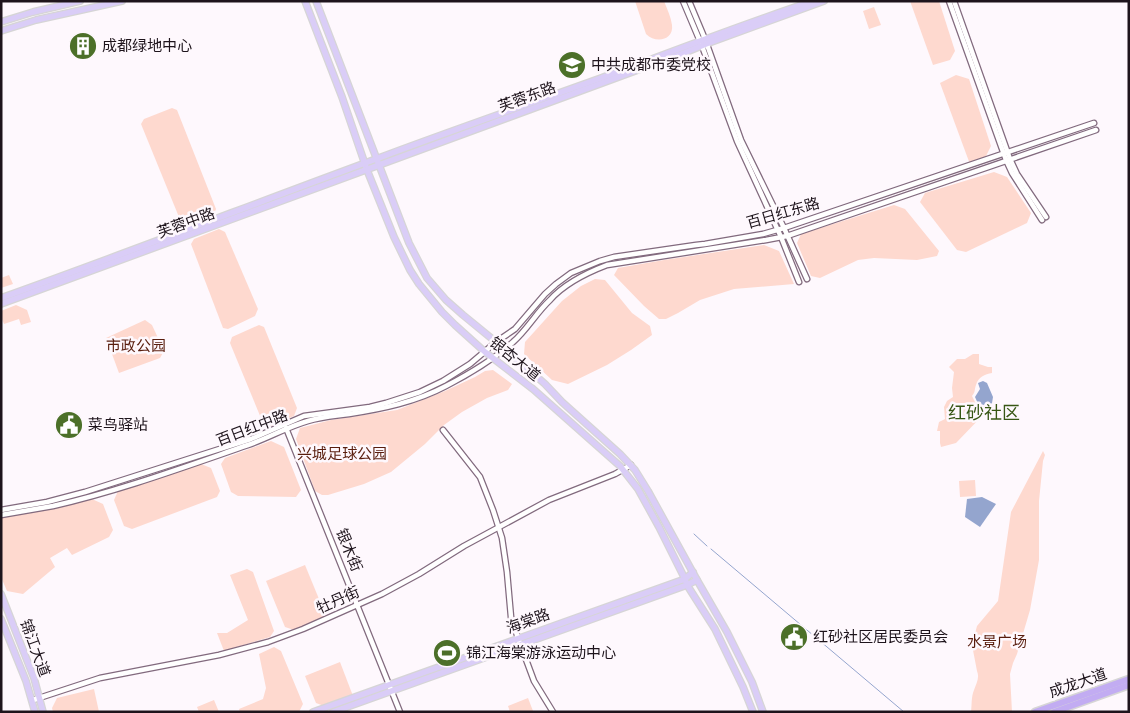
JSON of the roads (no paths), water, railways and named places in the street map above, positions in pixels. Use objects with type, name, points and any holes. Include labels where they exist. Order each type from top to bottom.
[{"type":"highway","name":"成龙大道","points":[[1035,712],[1129,679]]},
{"type":"highway","name":"成龙大道","points":[[1054,712],[1129,685]]},
{"type":"main road","points":[[1,22],[80,1]]},
{"type":"main road","points":[[1,31],[36,20],[122,1]]},
{"type":"main road","name":"银杏大道","points":[[305,1],[342,97],[364,163],[394,237],[410,270],[442,312],[492,358],[533,389],[614,459],[623,470],[638,490],[659,527],[686,582],[715,629],[743,686],[752,712]]},
{"type":"main road","name":"银杏大道","points":[[316,1],[409,242],[427,278],[446,300],[545,384],[631,466],[648,491],[727,632],[752,682],[763,712]]},
{"type":"main road","name":"芙蓉东路","points":[[379,166],[813,1]]},
{"type":"main road","name":"芙蓉东路","points":[[376,158],[824,1]]},
{"type":"main road","name":"芙蓉中路","points":[[1,298],[202,225],[376,158]]},
{"type":"main road","name":"芙蓉中路","points":[[1,304],[379,166]]},
{"type":"main road","name":"海棠路","points":[[686,582],[693,572]]},
{"type":"main road","name":"海棠路","points":[[313,712],[391,687],[686,582],[697,580]]},
{"type":"main road","name":"锦江大道","points":[[1,594],[34,678],[43,712]]},
{"type":"main road","name":"锦江大道","points":[[1,619],[16,654],[35,712]]},
{"type":"main road","name":"海棠路","points":[[333,712],[391,687]]},
{"type":"street","points":[[683,1],[703,43],[742,140],[807,280]]},
{"type":"street","points":[[689,1],[737,141],[778,230],[799,282]]},
{"type":"street","points":[[949,1],[1012,173],[1044,218]]},
{"type":"street","points":[[954,1],[1005,153]]},
{"type":"street","name":"百日红东路","points":[[496,342],[516,329],[545,294],[556,284],[571,273],[600,260],[705,244],[778,230],[1094,123]]},
{"type":"street","name":"百日红东路","points":[[504,349],[521,334],[542,307],[558,292],[589,272],[607,265],[787,236],[1096,130]]},
{"type":"street","name":"百日红中路","points":[[1,515],[53,506],[113,489],[256,442],[304,416],[370,407],[420,392],[443,381],[470,364],[496,342]]},
{"type":"street","name":"百日红中路","points":[[1,510],[47,502],[85,492],[309,420],[376,410],[412,400],[445,386],[472,371],[504,349]]},
{"type":"street","name":"银木街","points":[[286,427],[400,712]]},
{"type":"street","points":[[442,430],[480,477],[493,510],[502,538],[511,618],[534,681],[552,712]]},
{"type":"street","name":"牡丹街","points":[[32,700],[100,678],[220,655],[268,642],[303,629],[382,594],[464,546],[549,500],[631,466]]},
{"type":"water","points":[[983,381],[987,383],[993,397],[992,403],[984,409],[980,408],[975,397],[980,389],[978,383]]},
{"type":"water","points":[[982,497],[996,504],[980,527],[965,517],[967,499]]},
{"type":"waterway","points":[[694,534],[707,546]]},
{"type":"waterway","points":[[711,549],[904,712]]},
{"type":"place","name":"成都绿地中心","points":[[83,46]]},
{"type":"place","name":"中共成都市委党校","points":[[572,65]]},
{"type":"place","name":"菜鸟驿站","points":[[69,425]]},
{"type":"place","name":"红砂社区居民委员会","points":[[794,637]]},
{"type":"place","name":"锦江海棠游泳运动中心","points":[[447,653]]},
{"type":"district","name":"红砂社区","points":[[984,413]]},
{"type":"park label","name":"市政公园","points":[[136,346]]},
{"type":"park label","name":"兴城足球公园","points":[[342,454]]},
{"type":"park label","name":"水景广场","points":[[997,642]]}]
